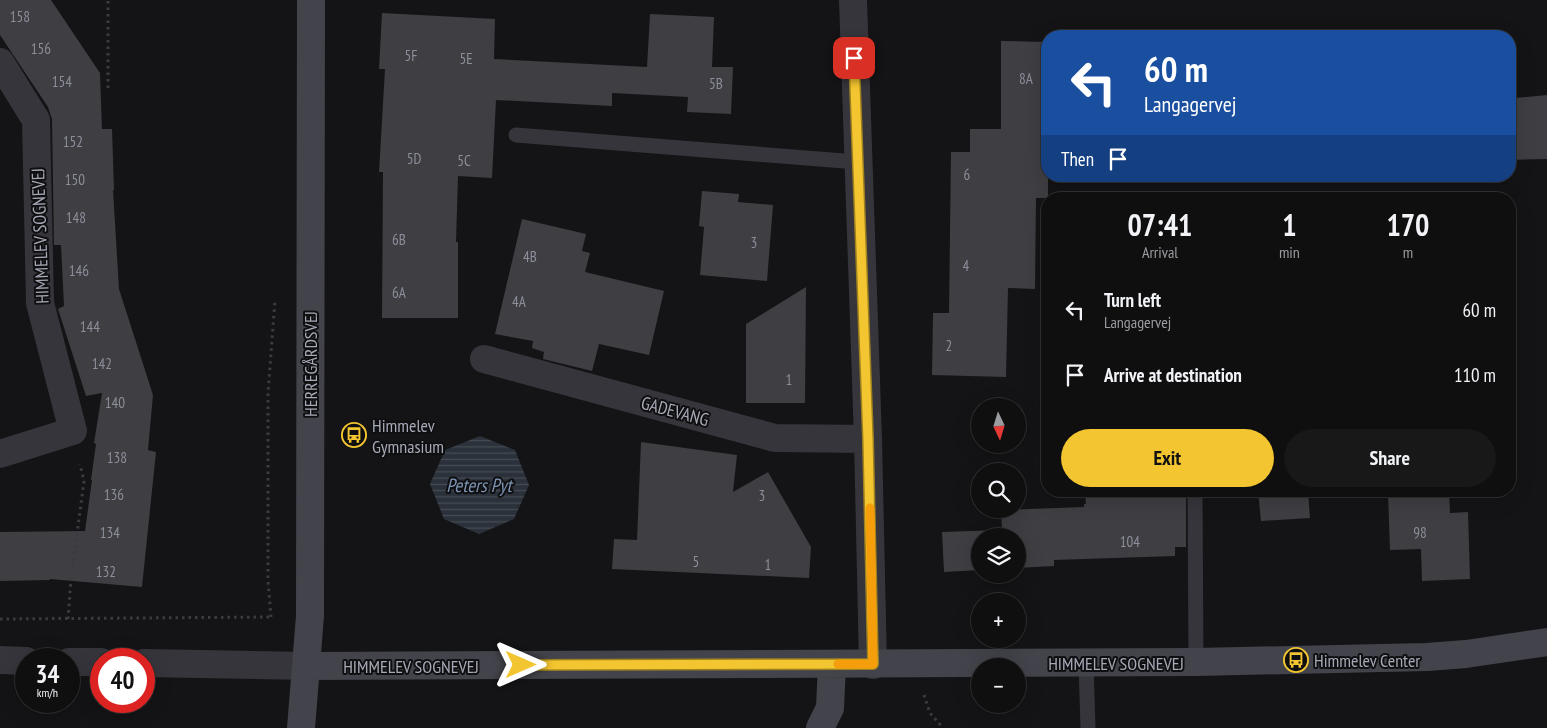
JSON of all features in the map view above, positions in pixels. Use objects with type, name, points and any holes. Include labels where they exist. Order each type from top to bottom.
[{"type":"street","name":"HERREGÅRDSVEJ","points":[[301,728],[310,616],[311,0]]},
{"type":"street","points":[[853,0],[857,162],[868,439],[873,664]]},
{"type":"street","name":"HIMMELEV SOGNEVEJ","points":[[0,62],[36,120],[40,303],[72,431]]},
{"type":"street","name":"GADEVANG","points":[[484,360],[775,438],[868,439]]},
{"type":"street","points":[[0,454],[72,431]]},
{"type":"street","name":"HIMMELEV SOGNEVEJ","points":[[155,663],[307,666],[1196,662],[1427,657],[1466,654],[1547,642]]},
{"type":"street","points":[[0,660],[15,661]]},
{"type":"street","points":[[820,728],[830,708],[832,664]]},
{"type":"lane","points":[[516,135],[857,162]]},
{"type":"lane","points":[[1195,497],[1196,662]]},
{"type":"lane","points":[[1086,663],[1088,728]]},
{"type":"path","points":[[108,0],[108,88]]},
{"type":"path","points":[[268,393],[268,572],[271,618]]},
{"type":"path","points":[[68,619],[70,579],[84,481],[72,431]]},
{"type":"path","points":[[0,619],[271,618],[310,616]]},
{"type":"water","name":"Peters Pyt","points":[[480,436],[515,450],[529,485],[514,519],[479,534],[444,519],[430,484],[445,450]]},
{"type":"building","points":[[0,0],[51,0],[100,73],[102,129],[112,129],[113,190],[119,289],[153,395],[148,450],[156,452],[142,587],[50,579],[0,581],[0,532],[85,531],[96,444],[94,443],[102,393],[86,396],[58,309],[64,306],[61,245],[54,245],[52,119],[48,107],[0,35]]},
{"type":"building","points":[[382,13],[495,19],[494,59],[647,67],[650,14],[714,17],[712,67],[733,67],[731,114],[687,112],[688,97],[612,93],[612,106],[496,100],[492,178],[458,176],[456,242],[458,242],[458,318],[382,318],[383,172],[379,172],[385,69],[379,69]]},
{"type":"building","points":[[1001,41],[1041,42],[1041,182],[1048,182],[1048,192],[1041,192],[1041,198],[1036,198],[1035,289],[1008,288],[1006,377],[932,375],[933,313],[949,313],[951,152],[970,152],[970,129],[1001,129]]},
{"type":"building","points":[[1547,95],[1547,159],[1516,160],[1516,98]]},
{"type":"building","points":[[702,191],[739,194],[738,202],[773,205],[767,281],[700,275],[704,227],[699,226]]},
{"type":"building","points":[[522,219],[586,234],[582,251],[590,253],[585,272],[664,291],[649,355],[599,344],[592,371],[543,359],[544,352],[532,348],[533,341],[495,334]]},
{"type":"building","points":[[806,287],[805,403],[746,403],[746,324]]},
{"type":"building","points":[[641,442],[737,455],[733,492],[768,472],[811,547],[809,578],[612,569],[614,539],[637,540]]},
{"type":"building","points":[[1085,497],[1186,497],[1186,547],[1175,547],[1175,556],[1054,560],[1054,566],[1026,568],[1026,528],[1002,528],[1001,518],[1026,518],[1026,509],[1084,507],[1084,504],[1086,504]]},
{"type":"building","points":[[1259,497],[1308,497],[1310,518],[1261,521]]},
{"type":"building","points":[[1388,497],[1449,497],[1450,513],[1468,512],[1470,579],[1422,581],[1421,549],[1390,550]]},
{"type":"building","points":[[971,531],[971,570],[944,572],[942,532]]},
{"type":"slow traffic","points":[[838,664],[873,664],[870,508]]},
{"type":"place","name":"Himmelev Gymnasium","points":[[354,435]]},
{"type":"place","name":"Himmelev Center","points":[[1296,660]]},
{"type":"route","points":[[521,665],[873,664],[868,439],[854,58]]}]
